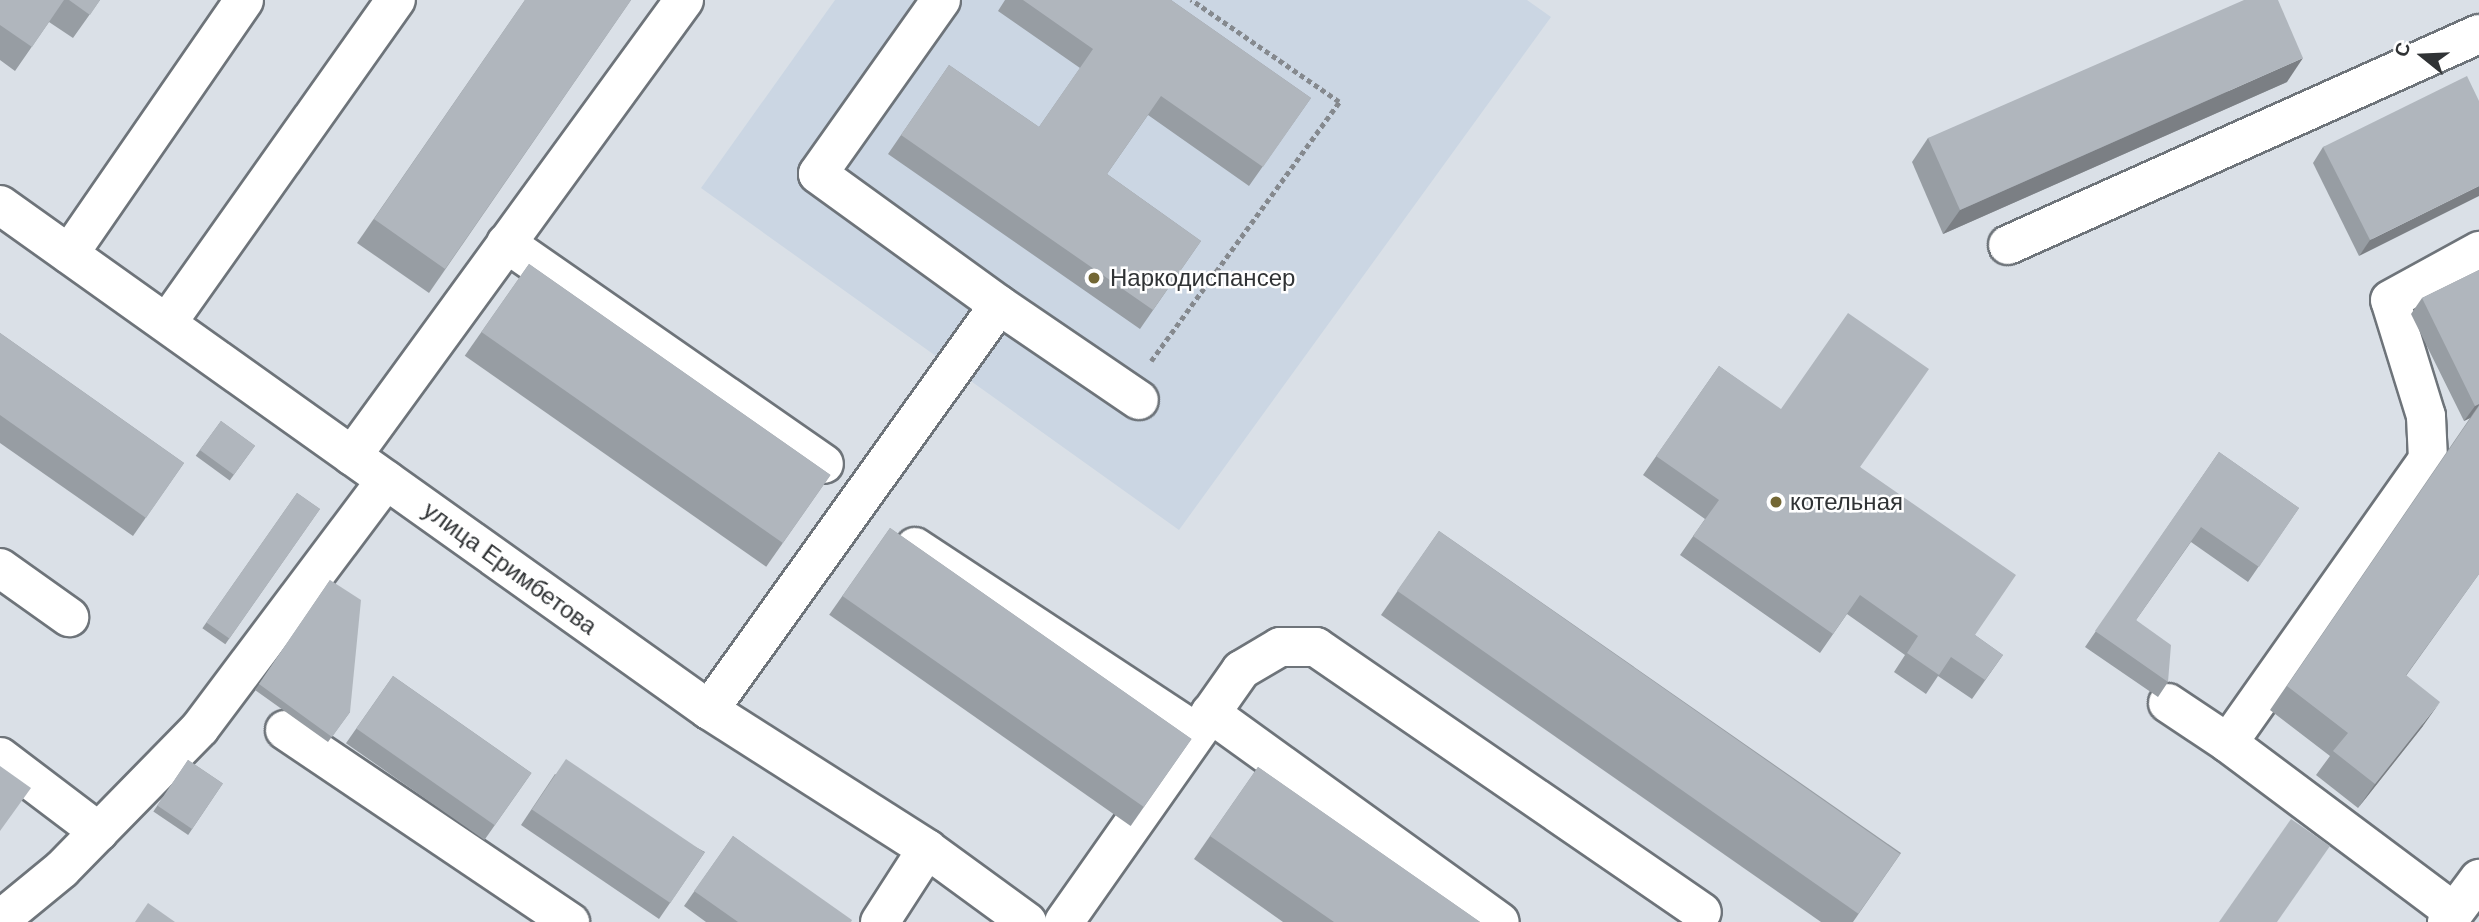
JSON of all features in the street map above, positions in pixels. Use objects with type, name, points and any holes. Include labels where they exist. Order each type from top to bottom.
[{"type":"street","points":[[69,254],[244,0]]},
{"type":"street","points":[[167,323],[396,0]]},
{"type":"street","points":[[352,456],[684,0]]},
{"type":"street","points":[[941,0],[818,174],[999,305],[1133,396]]},
{"type":"street","points":[[2008,245],[2479,34]]},
{"type":"street","name":"улица Еримбетова","points":[[0,205],[709,710],[927,849],[1027,922]]},
{"type":"street","points":[[506,243],[824,464]]},
{"type":"street","points":[[2228,743],[2428,459],[2426,416],[2390,300],[2479,251]]},
{"type":"street","points":[[709,710],[999,305]]},
{"type":"street","points":[[0,920],[62,869],[200,728],[386,480]]},
{"type":"street","points":[[905,540],[1203,722],[1500,922]]},
{"type":"street","points":[[0,568],[69,617]]},
{"type":"street","points":[[1064,922],[1241,670],[1280,647],[1316,647],[1702,912]]},
{"type":"street","points":[[2168,703],[2228,743],[2451,917],[2479,879]]},
{"type":"street","points":[[285,730],[570,922]]},
{"type":"street","points":[[0,757],[99,832]]},
{"type":"street","points":[[880,922],[927,849]]},
{"type":"path","points":[[1133,396],[1339,102],[1191,0]]},
{"type":"shaded area","name":"Наркодиспансер","points":[[835,0],[1527,0],[1551,17],[1179,530],[701,188]]},
{"type":"building","points":[[0,0],[64,0],[32,47],[0,25]]},
{"type":"building","points":[[69,0],[100,0],[90,15]]},
{"type":"building","points":[[525,0],[631,0],[445,269],[374,219]]},
{"type":"building","points":[[1023,0],[1171,0],[1311,98],[1263,167],[1161,96],[1107,174],[1201,241],[1153,310],[901,135],[949,65],[1039,127],[1093,49]]},
{"type":"building","points":[[2244,0],[2278,0],[2303,58],[1960,210],[1928,138]]},
{"type":"building","points":[[2467,76],[2479,101],[2479,186],[2370,240],[2323,147]]},
{"type":"building","points":[[529,264],[830,475],[783,543],[481,332]]},
{"type":"building","points":[[2479,270],[2479,404],[2475,406],[2422,298]]},
{"type":"building","name":"котельная","points":[[1848,313],[1929,369],[1860,467],[2016,575],[1975,635],[2003,655],[1985,680],[1951,657],[1939,675],[1907,653],[1918,636],[1860,595],[1833,634],[1693,536],[1719,500],[1656,456],[1719,366],[1781,409]]},
{"type":"building","points":[[0,333],[184,463],[146,518],[0,415]]},
{"type":"building","points":[[2479,406],[2479,574],[2406,675],[2440,702],[2375,784],[2333,751],[2348,733],[2287,686]]},
{"type":"building","points":[[221,421],[255,446],[234,475],[200,450]]},
{"type":"building","points":[[2219,452],[2299,508],[2259,567],[2201,527],[2136,620],[2171,645],[2168,682],[2095,631]]},
{"type":"building","points":[[297,493],[320,509],[229,638],[206,622]]},
{"type":"building","points":[[890,528],[1191,739],[1144,807],[842,596]]},
{"type":"building","points":[[1439,531],[1900,854],[1858,914],[1397,591]]},
{"type":"building","points":[[330,580],[361,600],[350,712],[332,737],[259,684]]},
{"type":"building","points":[[393,676],[531,773],[495,825],[356,728]]},
{"type":"building","points":[[566,759],[704,852],[670,903],[532,810]]},
{"type":"building","points":[[188,760],[223,783],[192,829],[157,806]]},
{"type":"building","points":[[0,766],[31,788],[0,831]]},
{"type":"building","points":[[1258,767],[1480,922],[1334,922],[1210,836]]},
{"type":"building","points":[[2291,819],[2330,846],[2277,922],[2219,922]]},
{"type":"building","points":[[733,836],[852,920],[851,922],[738,922],[694,891]]},
{"type":"building","points":[[148,903],[175,922],[135,922]]},
{"type":"place","name":"Наркодиспансер","points":[[1094,278]]},
{"type":"place","name":"котельная","points":[[1776,502]]}]
